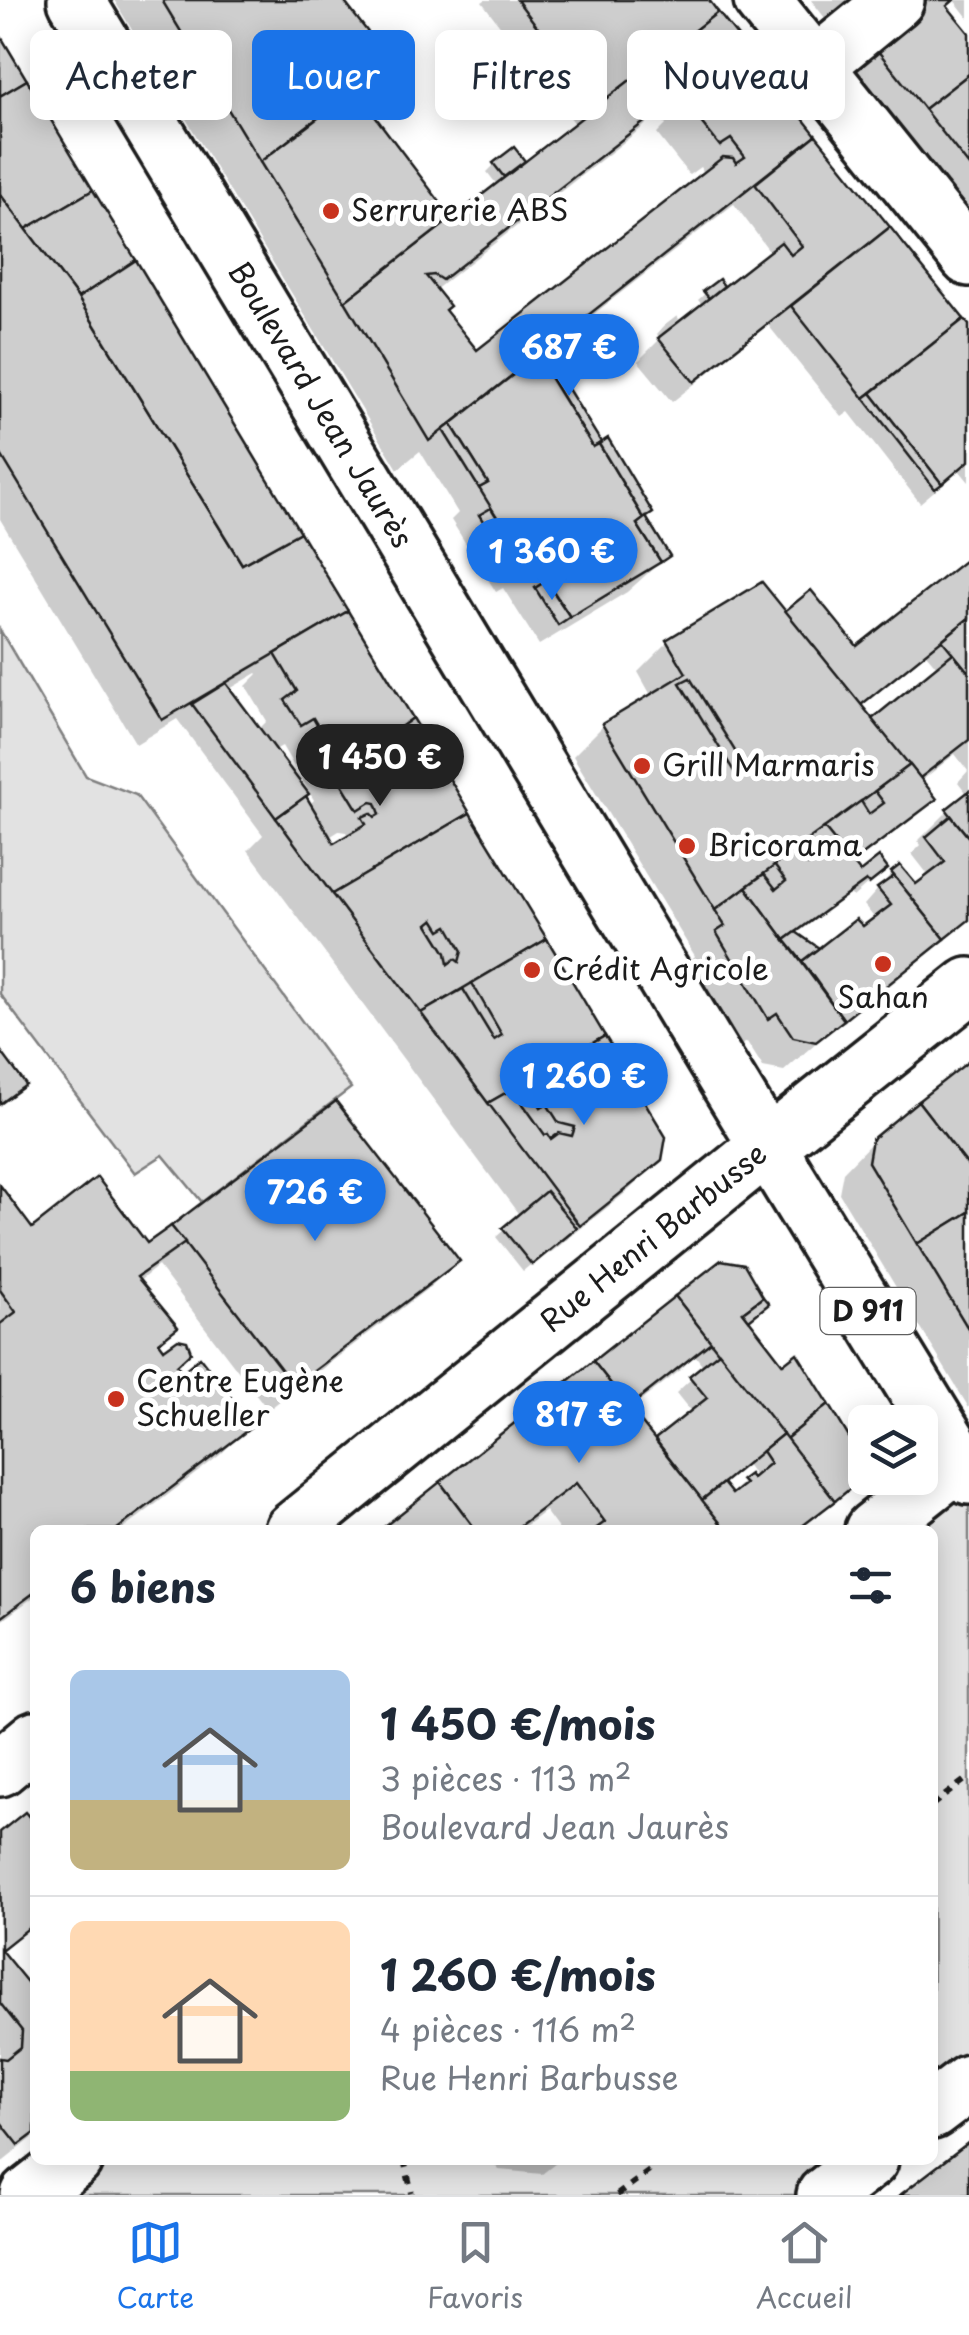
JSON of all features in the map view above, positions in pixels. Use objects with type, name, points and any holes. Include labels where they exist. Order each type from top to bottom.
[{"type":"main road","name":"Boulevard Jean Jaurès","points":[[76,0],[964,1468]]},
{"type":"main road","points":[[762,0],[785,30]]},
{"type":"main road","points":[[845,42],[896,0]]},
{"type":"main road","points":[[845,105],[969,258]]},
{"type":"main road","name":"Rue Henri Barbusse","points":[[299,1525],[969,986]]},
{"type":"main road","points":[[879,1525],[964,1468]]},
{"type":"main road","points":[[0,1768],[30,1744]]},
{"type":"main road","points":[[938,2106],[969,2082]]},
{"type":"main road","points":[[30,2195],[68,2165]]},
{"type":"main road","points":[[825,2195],[864,2165]]},
{"type":"path","points":[[938,1800],[969,1776]]},
{"type":"path","points":[[405,2165],[412,2194]]},
{"type":"path","points":[[617,2195],[657,2165]]},
{"type":"shaded area","points":[[0,630],[86,776],[136,795],[351,1088],[202,1202],[163,1155],[135,1173],[0,994]]},
{"type":"shaded area","points":[[969,1476],[969,2082],[938,2107],[938,1525],[882,1525]]},
{"type":"shaded area","points":[[68,2165],[864,2165],[825,2195],[29,2195]]},
{"type":"building","points":[[343,0],[366,30],[252,30],[252,120],[315,120],[260,162],[232,116],[232,30],[180,30],[163,2]]},
{"type":"building","points":[[517,0],[709,0],[718,12],[695,30],[627,30],[627,83],[607,98],[607,30],[540,30]]},
{"type":"building","points":[[909,0],[954,0],[947,6],[969,33],[969,74],[924,109],[866,36]]},
{"type":"building","points":[[718,12],[732,30],[695,30]]},
{"type":"building","points":[[0,35],[27,80],[0,96]]},
{"type":"building","points":[[969,74],[969,166],[924,109]]},
{"type":"building","points":[[27,80],[30,120],[51,120],[93,190],[26,229],[0,194],[0,96]]},
{"type":"building","points":[[627,83],[627,120],[647,120],[442,280],[426,276],[450,306],[445,310],[477,350],[723,157],[733,158],[736,163],[745,157],[731,139],[720,146],[699,120],[804,120],[816,135],[429,441],[345,301],[579,120],[607,120],[607,98]]},
{"type":"building","points":[[315,120],[378,120],[452,218],[345,301],[260,162]]},
{"type":"building","points":[[816,135],[890,227],[694,382],[658,338],[781,242],[791,255],[802,246],[755,184]]},
{"type":"building","points":[[514,147],[525,161],[504,177],[493,163]]},
{"type":"building","points":[[93,190],[136,260],[78,298],[26,229]]},
{"type":"building","points":[[0,194],[78,298],[242,564],[300,532],[348,611],[162,720],[0,453]]},
{"type":"building","points":[[890,227],[964,319],[864,398],[791,306]]},
{"type":"building","points":[[136,260],[300,532],[242,564],[78,298]]},
{"type":"building","points":[[719,279],[724,286],[709,298],[703,291]]},
{"type":"building","points":[[964,319],[969,325],[969,461],[942,484],[871,393]]},
{"type":"building","points":[[544,350],[599,444],[593,447],[537,356]]},
{"type":"building","points":[[537,356],[593,447],[599,444],[644,519],[637,524],[661,562],[570,617],[533,560],[526,564],[479,488],[488,483],[451,424]]},
{"type":"building","points":[[871,393],[942,484],[935,489],[864,398]]},
{"type":"building","points":[[451,424],[488,483],[479,488],[443,430]]},
{"type":"building","points":[[608,438],[653,513],[644,519],[599,444]]},
{"type":"building","points":[[491,508],[526,564],[515,571],[479,515]]},
{"type":"building","points":[[646,517],[670,556],[661,562],[637,524]]},
{"type":"building","points":[[969,557],[969,618],[861,705],[785,611],[811,590],[857,646]]},
{"type":"building","points":[[546,581],[570,617],[558,625],[535,588]]},
{"type":"building","points":[[762,582],[910,765],[715,910],[602,724],[686,673],[666,640]],"holes":[[[690,678],[748,772],[738,778],[680,683]]]},
{"type":"building","points":[[348,611],[413,718],[343,769],[313,718],[301,725],[285,700],[297,691],[275,654]]},
{"type":"building","points":[[969,618],[969,673],[942,640]]},
{"type":"building","points":[[953,653],[969,673],[969,740],[920,778],[872,719]]},
{"type":"building","points":[[226,683],[309,794],[276,818],[192,704]]},
{"type":"building","points":[[413,718],[470,813],[332,894],[276,818],[306,796],[334,843],[366,824],[362,817],[380,814],[376,803],[371,802],[358,810],[336,774]]},
{"type":"building","points":[[910,765],[937,799],[852,863],[824,828],[861,801],[869,814],[884,803],[875,791]]},
{"type":"building","points":[[969,791],[969,838],[946,809]]},
{"type":"building","points":[[470,813],[547,939],[421,1013],[332,894]],"holes":[[[434,919],[441,930],[448,926],[462,951],[459,962],[455,959],[448,964],[446,953],[428,924]]]},
{"type":"building","points":[[951,816],[969,838],[969,920],[945,939],[891,872],[900,865],[916,884],[945,862],[926,837]]},
{"type":"building","points":[[824,828],[860,872],[879,857],[888,869],[785,940],[746,887],[764,874],[776,889],[786,881],[774,865],[796,849],[808,865],[818,858],[806,841]]},
{"type":"building","points":[[894,876],[945,939],[844,1020],[802,961],[856,919],[863,926],[891,905],[877,888]]},
{"type":"building","points":[[746,887],[844,1020],[816,1042],[793,1037],[777,1013],[768,1019],[716,932],[725,926],[715,910]]},
{"type":"building","points":[[796,932],[819,948],[802,961],[785,940]]},
{"type":"building","points":[[547,939],[605,1036],[488,1103],[421,1013],[463,989],[494,1040],[502,1035],[472,983]]},
{"type":"building","points":[[605,1036],[666,1137],[662,1160],[580,1226],[488,1103]],"holes":[[[530,1089],[541,1107],[547,1104],[559,1123],[575,1127],[572,1136],[559,1133],[551,1139],[545,1135],[518,1097]]]},
{"type":"building","points":[[0,1050],[26,1085],[0,1104]]},
{"type":"building","points":[[969,1061],[969,1167],[918,1101]]},
{"type":"building","points":[[336,1101],[460,1261],[294,1386],[171,1226]]},
{"type":"building","points":[[918,1101],[969,1167],[969,1212],[917,1244],[868,1162],[872,1139]]},
{"type":"building","name":"Centre Eugène Schueller","points":[[97,1177],[147,1243],[171,1226],[185,1243],[137,1277],[178,1327],[159,1342],[164,1349],[178,1339],[187,1341],[191,1352],[177,1365],[182,1372],[200,1357],[253,1426],[123,1525],[30,1525],[30,1596],[0,1618],[0,1324],[16,1312],[0,1290],[0,1185],[32,1228]]},
{"type":"building","points":[[546,1191],[577,1228],[532,1265],[502,1228]]},
{"type":"building","points":[[969,1212],[969,1330],[917,1244]]},
{"type":"building","points":[[721,1260],[744,1264],[763,1297],[743,1312],[783,1364],[797,1353],[829,1404],[786,1439],[675,1296]]},
{"type":"building","points":[[675,1296],[711,1342],[629,1407],[593,1361]]},
{"type":"building","points":[[763,1297],[769,1304],[749,1320],[743,1312]]},
{"type":"building","points":[[719,1352],[783,1434],[702,1500],[655,1439],[707,1398],[689,1376]]},
{"type":"building","points":[[593,1361],[722,1525],[601,1525],[605,1522],[576,1483],[521,1525],[472,1525],[440,1482]]},
{"type":"building","points":[[829,1404],[848,1436],[848,1490],[835,1501],[786,1439]]},
{"type":"building","points":[[783,1434],[835,1501],[804,1525],[722,1525],[702,1500],[723,1483],[732,1494],[745,1484],[741,1480],[749,1474],[752,1478],[770,1463],[762,1451]]},
{"type":"building","points":[[440,1482],[472,1525],[386,1525]]},
{"type":"building","points":[[25,1812],[30,1818],[30,1927],[1,1950],[0,1832]]},
{"type":"building","points":[[0,1949],[30,1986],[30,2137],[19,2145],[0,2121],[0,2058],[6,2059],[21,2047],[22,2031],[0,2003]]},
{"type":"building","points":[[969,2142],[969,2195],[900,2195]]},
{"type":"place","name":"Serrurerie ABS","points":[[331,211]]},
{"type":"place","name":"Grill Marmaris","points":[[642,766]]},
{"type":"place","name":"Bricorama","points":[[687,846]]},
{"type":"place","name":"Sahan","points":[[883,964]]},
{"type":"place","name":"Crédit Agricole","points":[[532,970]]},
{"type":"place","name":"Centre Eugène Schueller","points":[[116,1399]]}]
